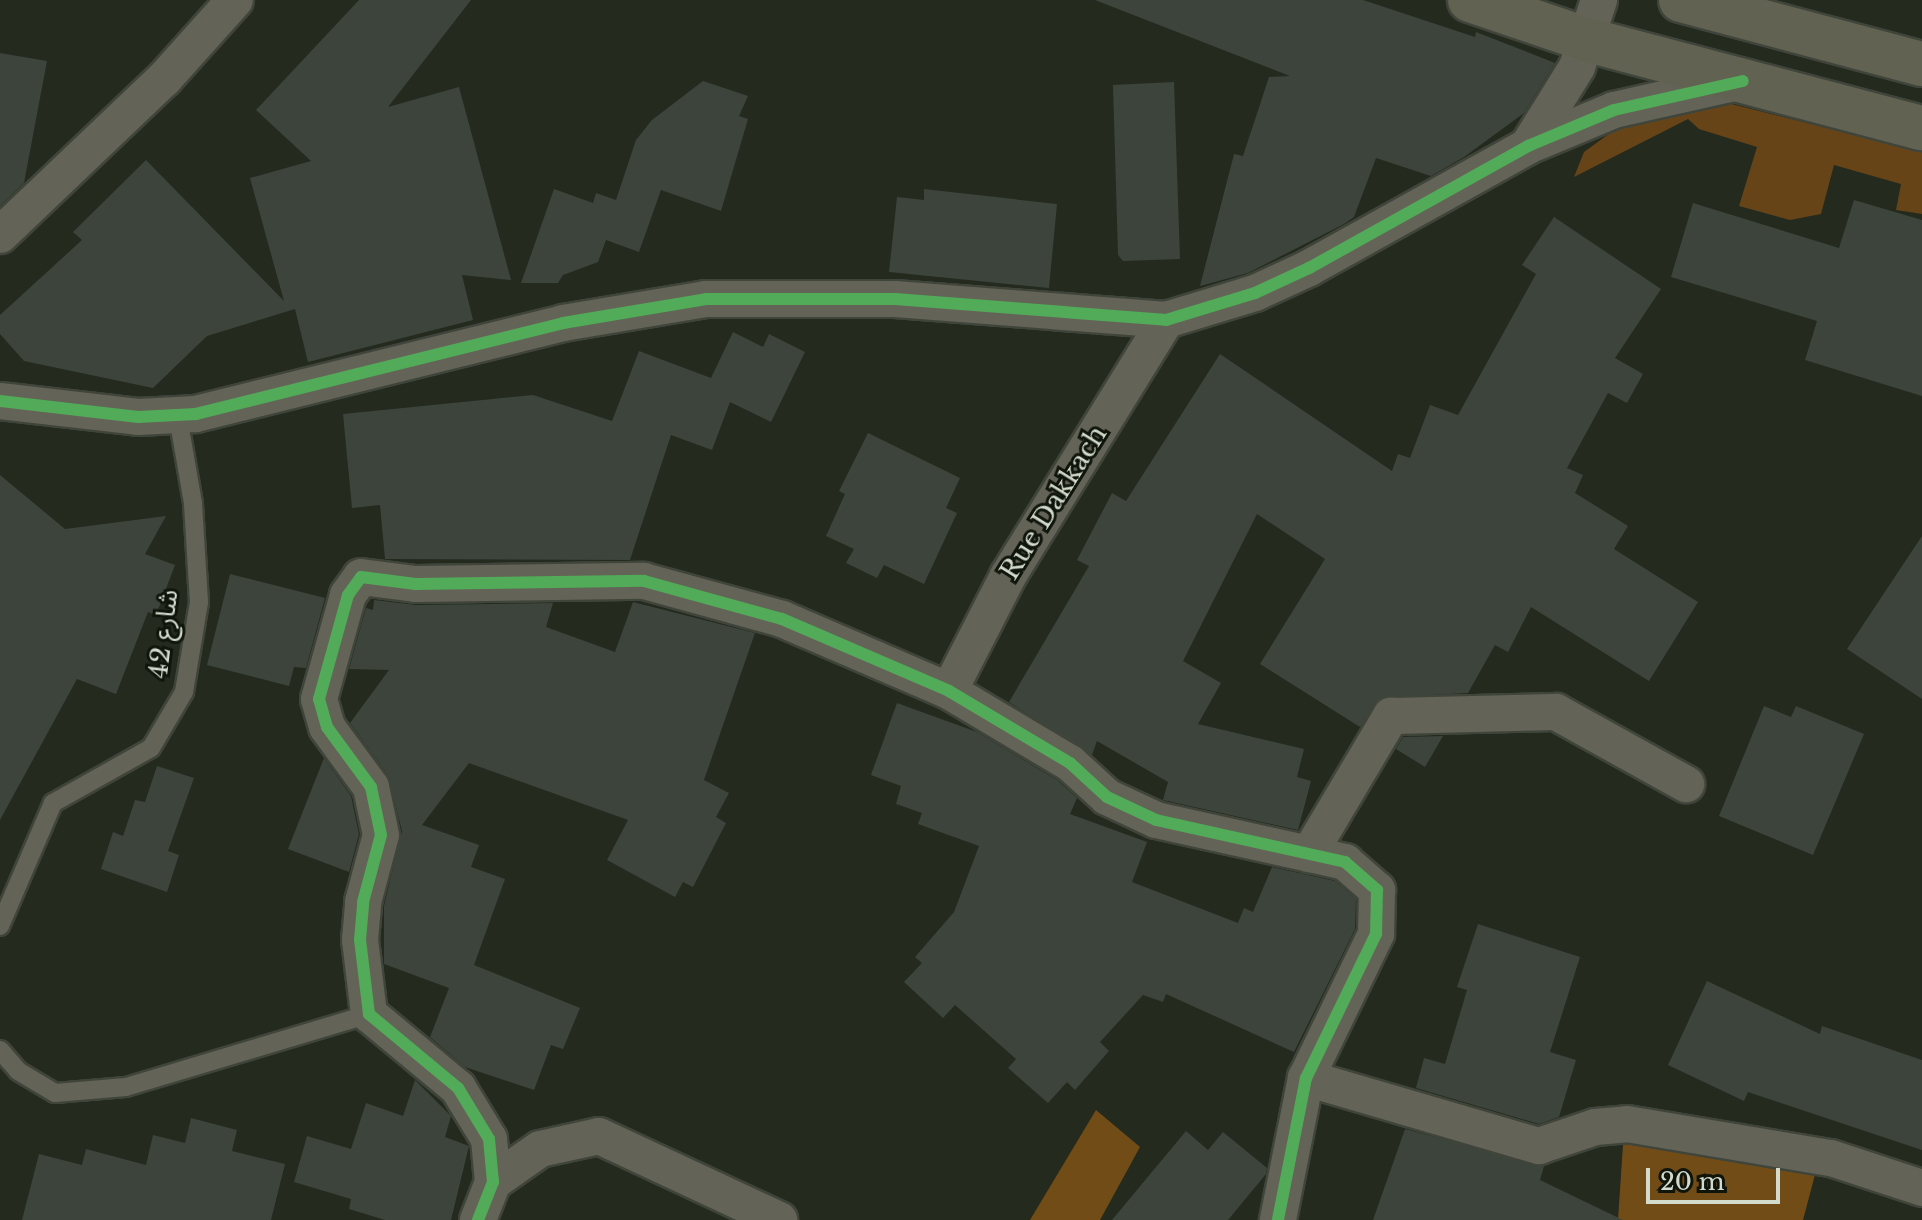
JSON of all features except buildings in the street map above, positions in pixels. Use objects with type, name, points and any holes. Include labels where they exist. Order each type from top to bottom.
[{"type":"highway","points":[[1470,0],[1593,20],[1743,81],[1922,128]]},
{"type":"highway","points":[[1681,0],[1922,64]]},
{"type":"street","points":[[0,235],[164,79],[235,0]]},
{"type":"street","points":[[1528,146],[1564,94],[1593,20]]},
{"type":"street","points":[[7,397],[178,417],[288,395],[563,323],[706,299],[895,299],[1166,320],[1255,293],[1309,268],[1528,146],[1614,110],[1743,81]]},
{"type":"street","name":"Rue Dakkach","points":[[949,691],[1008,576],[1166,320]]},
{"type":"street","points":[[478,1220],[493,1182],[489,1139],[458,1088],[369,1014],[360,940],[363,902],[381,835],[371,787],[327,727],[319,699],[348,595],[361,577],[416,584],[644,581],[782,619],[949,691],[1070,763],[1107,797],[1156,820],[1345,862],[1377,890],[1376,934],[1306,1078],[1278,1220]]},
{"type":"street","points":[[1309,854],[1391,716],[1556,712],[1686,784]]},
{"type":"street","points":[[1306,1078],[1539,1146],[1595,1127],[1627,1124],[1831,1158],[1922,1188]]},
{"type":"street","points":[[493,1182],[540,1149],[599,1136],[779,1220]]},
{"type":"lane","name":"شارع 42","points":[[0,926],[53,803],[151,748],[184,692],[199,602],[193,503],[178,417]]},
{"type":"lane","points":[[0,1050],[18,1071],[55,1093],[126,1087],[369,1014]]},
{"type":"shaded area","points":[[1696,95],[1922,152],[1922,214],[1896,210],[1901,184],[1834,165],[1821,214],[1790,220],[1739,206],[1757,147],[1699,129],[1688,119],[1574,177],[1584,152],[1617,128]]},
{"type":"shaded area","points":[[1096,1110],[1140,1147],[1100,1220],[1030,1220]]},
{"type":"shaded area","points":[[1624,1130],[1821,1152],[1803,1220],[1618,1220]]},
{"type":"cycle path","points":[[0,401],[138,417],[196,414],[563,323],[706,299],[895,299],[1166,320],[1255,293],[1309,268],[1528,146],[1614,110],[1743,81]]},
{"type":"cycle path","points":[[478,1220],[493,1182],[489,1139],[458,1088],[369,1014],[360,940],[363,902],[381,835],[371,787],[327,727],[319,699],[348,595],[361,577],[416,584],[644,581],[782,619],[949,691],[1070,763],[1107,797],[1156,820],[1345,862],[1377,890],[1376,934],[1306,1078],[1278,1220]]}]
